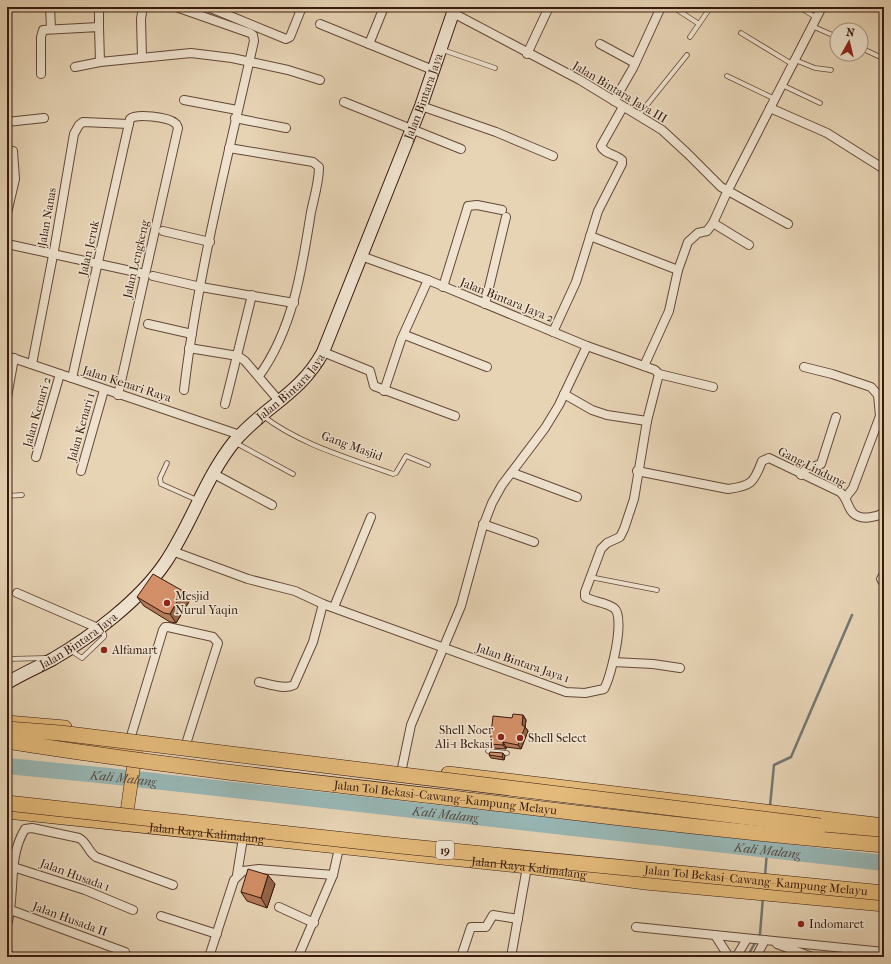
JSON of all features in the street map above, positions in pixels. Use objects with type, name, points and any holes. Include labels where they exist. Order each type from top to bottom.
[{"type":"highway","points":[[7,730],[60,733],[884,833]]},
{"type":"highway","name":"Jalan Tol Bekasi–Cawang–Kampung Melayu","points":[[7,742],[364,789],[778,836],[884,845]]},
{"type":"highway","name":"Jalan Tol Bekasi–Cawang–Kampung Melayu","points":[[7,803],[394,845],[884,893]]},
{"type":"main road","points":[[7,722],[47,724],[186,744],[514,780],[884,825]]},
{"type":"main road","points":[[7,730],[135,757]]},
{"type":"main road","points":[[125,825],[135,757],[135,736]]},
{"type":"main road","name":"Jalan Raya Kalimalang","points":[[7,812],[527,867],[645,882],[884,905]]},
{"type":"street","points":[[50,7],[51,29]]},
{"type":"street","points":[[99,7],[98,27],[100,62]]},
{"type":"street","points":[[142,58],[141,19],[143,7]]},
{"type":"street","points":[[176,7],[253,35],[254,41],[236,114],[210,242],[189,348],[184,390]]},
{"type":"street","points":[[208,7],[286,39],[290,37],[302,7]]},
{"type":"street","points":[[369,44],[384,7]]},
{"type":"street","points":[[527,54],[549,7]]},
{"type":"street","points":[[614,101],[635,63],[661,7]]},
{"type":"street","points":[[713,387],[659,374],[655,370],[644,366],[669,311],[678,270],[688,242],[698,233],[707,231],[713,224],[727,192],[822,7]]},
{"type":"street","name":"Jalan Bintara Jaya III","points":[[454,10],[527,54],[580,80],[662,130],[727,192],[788,224]]},
{"type":"street","name":"Jalan Bintara Jaya","points":[[7,683],[69,648],[98,628],[141,593],[157,575],[172,551],[214,474],[237,439],[280,402],[310,373],[323,352],[412,129],[454,10]]},
{"type":"street","points":[[320,24],[433,70]]},
{"type":"street","points":[[42,74],[42,31],[51,29],[98,27]]},
{"type":"street","points":[[600,44],[635,63]]},
{"type":"street","points":[[75,67],[100,62],[191,53],[210,54],[288,70],[320,80]]},
{"type":"street","points":[[184,100],[286,128]]},
{"type":"street","points":[[344,102],[461,149]]},
{"type":"street","points":[[421,106],[496,132],[553,156]]},
{"type":"street","points":[[552,332],[576,282],[598,212],[622,164],[620,158],[602,150],[601,146],[623,107]]},
{"type":"street","points":[[770,108],[827,133],[884,169]]},
{"type":"street","name":"Jalan Lengkeng","points":[[118,395],[149,275],[178,128],[171,120],[141,115],[132,117],[129,124]]},
{"type":"street","points":[[7,122],[44,118]]},
{"type":"street","name":"Jalan Nanas","points":[[32,364],[76,128],[83,122],[129,124]]},
{"type":"street","name":"Jalan Jeruk","points":[[72,378],[129,124]]},
{"type":"street","points":[[230,148],[313,162],[319,167],[306,252],[294,303],[272,358],[259,376]]},
{"type":"street","points":[[7,213],[14,179],[13,151]]},
{"type":"street","points":[[443,287],[468,206],[478,205],[504,214],[485,304]]},
{"type":"street","points":[[713,224],[749,245]]},
{"type":"street","points":[[163,231],[210,242]]},
{"type":"street","points":[[590,236],[678,270]]},
{"type":"street","points":[[7,244],[201,287],[294,303]]},
{"type":"street","name":"Jalan Bintara Jaya 2","points":[[361,256],[428,280],[587,346],[644,366]]},
{"type":"street","points":[[384,391],[401,340],[405,335],[428,280]]},
{"type":"street","points":[[226,404],[252,295]]},
{"type":"street","points":[[148,324],[192,334]]},
{"type":"street","points":[[405,335],[487,367]]},
{"type":"street","points":[[402,768],[411,725],[461,606],[484,524],[492,503],[502,485],[513,473],[545,428],[564,394],[587,346]]},
{"type":"street","points":[[189,348],[238,356],[245,361],[259,376],[280,402]]},
{"type":"street","points":[[323,352],[370,370],[374,386],[384,391],[455,416]]},
{"type":"street","points":[[7,397],[11,357]]},
{"type":"street","name":"Jalan Kenari Raya","points":[[11,357],[118,395],[208,423],[237,439]]},
{"type":"street","points":[[804,367],[832,374],[871,387],[878,395],[880,416],[853,488],[846,497]]},
{"type":"street","name":"Jalan Kenari 2","points":[[36,457],[60,374]]},
{"type":"street","name":"Jalan Bintara Jaya 1","points":[[172,551],[248,579],[296,591],[323,604],[443,646],[566,692],[585,693],[604,689],[609,681],[613,662],[619,625],[618,614],[614,608],[585,596],[590,577],[601,549],[607,543],[620,537],[634,499],[637,471],[659,374]]},
{"type":"street","name":"Jalan Kenari 1","points":[[81,471],[104,390]]},
{"type":"street","points":[[564,394],[592,410],[607,415],[648,421]]},
{"type":"street","points":[[800,475],[806,469],[821,464],[836,417]]},
{"type":"street","name":"Gang Lindung","points":[[637,471],[728,489],[741,487],[752,482],[758,474],[762,461],[766,458],[774,460],[800,475],[836,490],[846,497],[853,513],[863,517],[880,514]]},
{"type":"street","points":[[513,473],[578,497]]},
{"type":"street","points":[[214,474],[272,505]]},
{"type":"street","points":[[334,607],[371,517]]},
{"type":"street","points":[[484,524],[534,542]]},
{"type":"street","points":[[884,574],[881,579],[884,584]]},
{"type":"street","points":[[17,593],[98,628]]},
{"type":"street","points":[[259,682],[290,687],[294,684],[313,642],[323,604]]},
{"type":"street","points":[[135,736],[163,630],[164,628],[168,627],[213,638],[218,643],[186,744]]},
{"type":"street","points":[[613,662],[653,664],[680,668]]},
{"type":"street","points":[[7,925],[9,910],[10,866],[25,829],[32,828],[79,838],[84,841],[92,855],[96,857],[173,885]]},
{"type":"street","points":[[209,957],[234,880],[237,875],[243,838]]},
{"type":"street","points":[[298,957],[314,923],[333,875],[339,848]]},
{"type":"street","name":"Jalan Husada 1","points":[[10,866],[85,890],[133,910]]},
{"type":"street","points":[[511,957],[527,867]]},
{"type":"street","points":[[237,875],[243,871],[259,869],[333,875]]},
{"type":"street","points":[[279,908],[314,923]]},
{"type":"street","name":"Jalan Husada II","points":[[9,910],[126,952]]},
{"type":"street","points":[[461,957],[471,927],[486,927],[490,917],[493,915],[518,918]]},
{"type":"street","points":[[161,916],[217,934]]},
{"type":"street","points":[[636,927],[884,952]]},
{"type":"street","points":[[716,935],[730,957]]},
{"type":"street","points":[[736,957],[747,939]]},
{"type":"street","points":[[756,957],[765,940]]},
{"type":"street","points":[[765,940],[812,957]]},
{"type":"street","points":[[7,955],[14,957]]},
{"type":"lane","points":[[673,7],[699,24]]},
{"type":"lane","points":[[799,7],[817,18]]},
{"type":"lane","points":[[690,37],[710,8]]},
{"type":"lane","points":[[812,26],[829,33]]},
{"type":"lane","points":[[741,33],[794,62],[815,68],[831,70]]},
{"type":"lane","points":[[440,49],[495,68]]},
{"type":"lane","points":[[869,52],[878,56]]},
{"type":"lane","points":[[638,116],[687,55]]},
{"type":"lane","points":[[727,76],[775,99]]},
{"type":"lane","points":[[782,85],[820,103]]},
{"type":"lane","name":"Gang Masjid","points":[[262,416],[274,425],[311,444],[393,474],[396,473],[406,456],[428,465]]},
{"type":"lane","points":[[237,439],[293,474]]},
{"type":"lane","points":[[167,463],[160,478],[161,484],[199,501]]},
{"type":"lane","points":[[7,496],[22,495]]},
{"type":"lane","points":[[590,577],[657,590]]},
{"type":"lane","points":[[7,659],[53,658]]},
{"type":"lane","points":[[488,751],[507,754]]},
{"type":"building","points":[[153,574],[183,591],[170,614],[164,613],[137,597]]},
{"type":"building","points":[[513,714],[523,715],[522,725],[525,727],[518,745],[503,742],[503,745],[490,744],[493,716],[512,718]]},
{"type":"building","points":[[490,752],[503,753],[502,757],[489,755]]},
{"type":"building","points":[[248,869],[268,875],[261,898],[241,892]]},
{"type":"waterway","points":[[770,806],[774,765],[791,757],[852,615]]},
{"type":"waterway","name":"Kali Malang","points":[[7,766],[109,776],[884,863]]},
{"type":"waterway","points":[[765,876],[768,839]]},
{"type":"waterway","points":[[747,957],[760,934],[763,897]]},
{"type":"place","name":"Mesjid Nurul Yaqin","points":[[167,603]]},
{"type":"place","name":"Alfamart","points":[[104,650]]},
{"type":"place","name":"Shell Noer Ali-1 Bekasi","points":[[501,737]]},
{"type":"place","name":"Shell Select","points":[[520,738]]},
{"type":"place","name":"Indomaret","points":[[801,924]]}]
